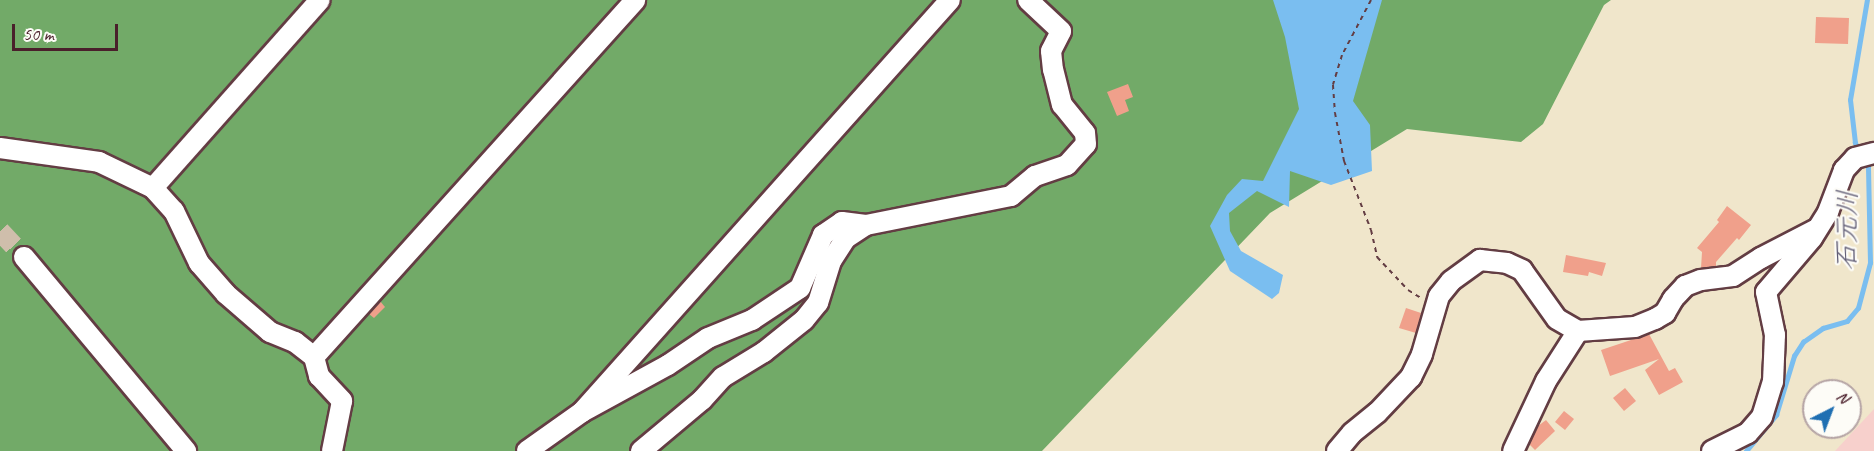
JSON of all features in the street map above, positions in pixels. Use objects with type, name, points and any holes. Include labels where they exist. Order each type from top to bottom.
[{"type":"street","points":[[153,188],[320,0]]},
{"type":"street","points":[[314,357],[635,0]]},
{"type":"street","points":[[582,412],[950,0]]},
{"type":"street","points":[[527,451],[582,412],[668,365],[708,338],[752,320],[800,288],[823,235],[843,222],[866,225],[1011,196],[1035,176],[1067,165],[1086,144],[1085,133],[1062,105],[1053,70],[1051,51],[1061,31],[1028,0]]},
{"type":"street","points":[[0,148],[99,162],[153,188],[174,211],[199,263],[226,294],[270,332],[295,342],[314,357],[319,376],[342,401],[332,451]]},
{"type":"street","points":[[1712,451],[1748,433],[1762,417],[1773,382],[1775,335],[1766,292],[1812,238],[1828,212],[1837,183],[1844,170],[1868,155]]},
{"type":"street","points":[[641,451],[702,400],[723,377],[764,352],[804,320],[818,303],[831,261],[846,238],[866,225]]},
{"type":"street","points":[[1337,451],[1352,433],[1377,413],[1412,377],[1439,296],[1450,281],[1480,260],[1507,263],[1522,270],[1557,319],[1578,331],[1635,327],[1665,313],[1673,299],[1685,286],[1701,280],[1733,276],[1761,258],[1816,230]]},
{"type":"street","points":[[24,257],[186,451]]},
{"type":"street","points":[[1513,451],[1546,381],[1578,331]]},
{"type":"path","points":[[1371,0],[1342,55],[1333,85],[1335,113],[1344,161],[1371,230],[1377,257],[1420,298],[1439,296]]},
{"type":"shaded area","points":[[1874,409],[1874,451],[1835,451],[1846,439],[1862,439],[1862,422]]},
{"type":"green space","points":[[0,0],[1611,0],[1604,5],[1543,124],[1521,142],[1407,129],[1270,213],[1042,451],[0,451]]},
{"type":"water","points":[[1273,0],[1382,0],[1353,101],[1370,125],[1372,171],[1331,185],[1290,171],[1289,207],[1257,191],[1229,213],[1230,231],[1241,251],[1283,275],[1279,293],[1272,299],[1230,271],[1210,226],[1227,195],[1242,179],[1263,181],[1299,109],[1285,37]]},
{"type":"building","points":[[1816,17],[1849,18],[1848,44],[1815,43]]},
{"type":"building","points":[[1128,84],[1133,97],[1125,100],[1129,111],[1117,116],[1107,92]]},
{"type":"building","points":[[1727,206],[1751,225],[1716,262],[1716,266],[1701,268],[1702,252],[1697,248],[1719,222],[1717,220]]},
{"type":"building","points":[[1566,255],[1606,263],[1602,276],[1589,272],[1588,276],[1563,272]]},
{"type":"building","points":[[380,301],[385,307],[374,318],[369,314]]},
{"type":"building","points":[[1406,308],[1421,313],[1416,333],[1399,328]]},
{"type":"building","points":[[1649,334],[1669,371],[1675,368],[1683,382],[1659,395],[1645,370],[1659,359],[1610,376],[1601,350]]},
{"type":"building","points":[[1625,388],[1636,401],[1624,411],[1613,398]]},
{"type":"building","points":[[1564,411],[1574,419],[1565,430],[1555,422]]},
{"type":"building","points":[[1546,420],[1555,431],[1535,450],[1529,444],[1538,426]]},
{"type":"waterway","name":"石元川","points":[[1859,151],[1855,143],[1850,100],[1867,0]]},
{"type":"waterway","name":"石元川","points":[[1746,451],[1776,415],[1794,356],[1803,342],[1823,328],[1847,321],[1858,308],[1870,263],[1868,167],[1864,161]]},
{"type":"tunnel","points":[[0,231],[24,257]]}]
